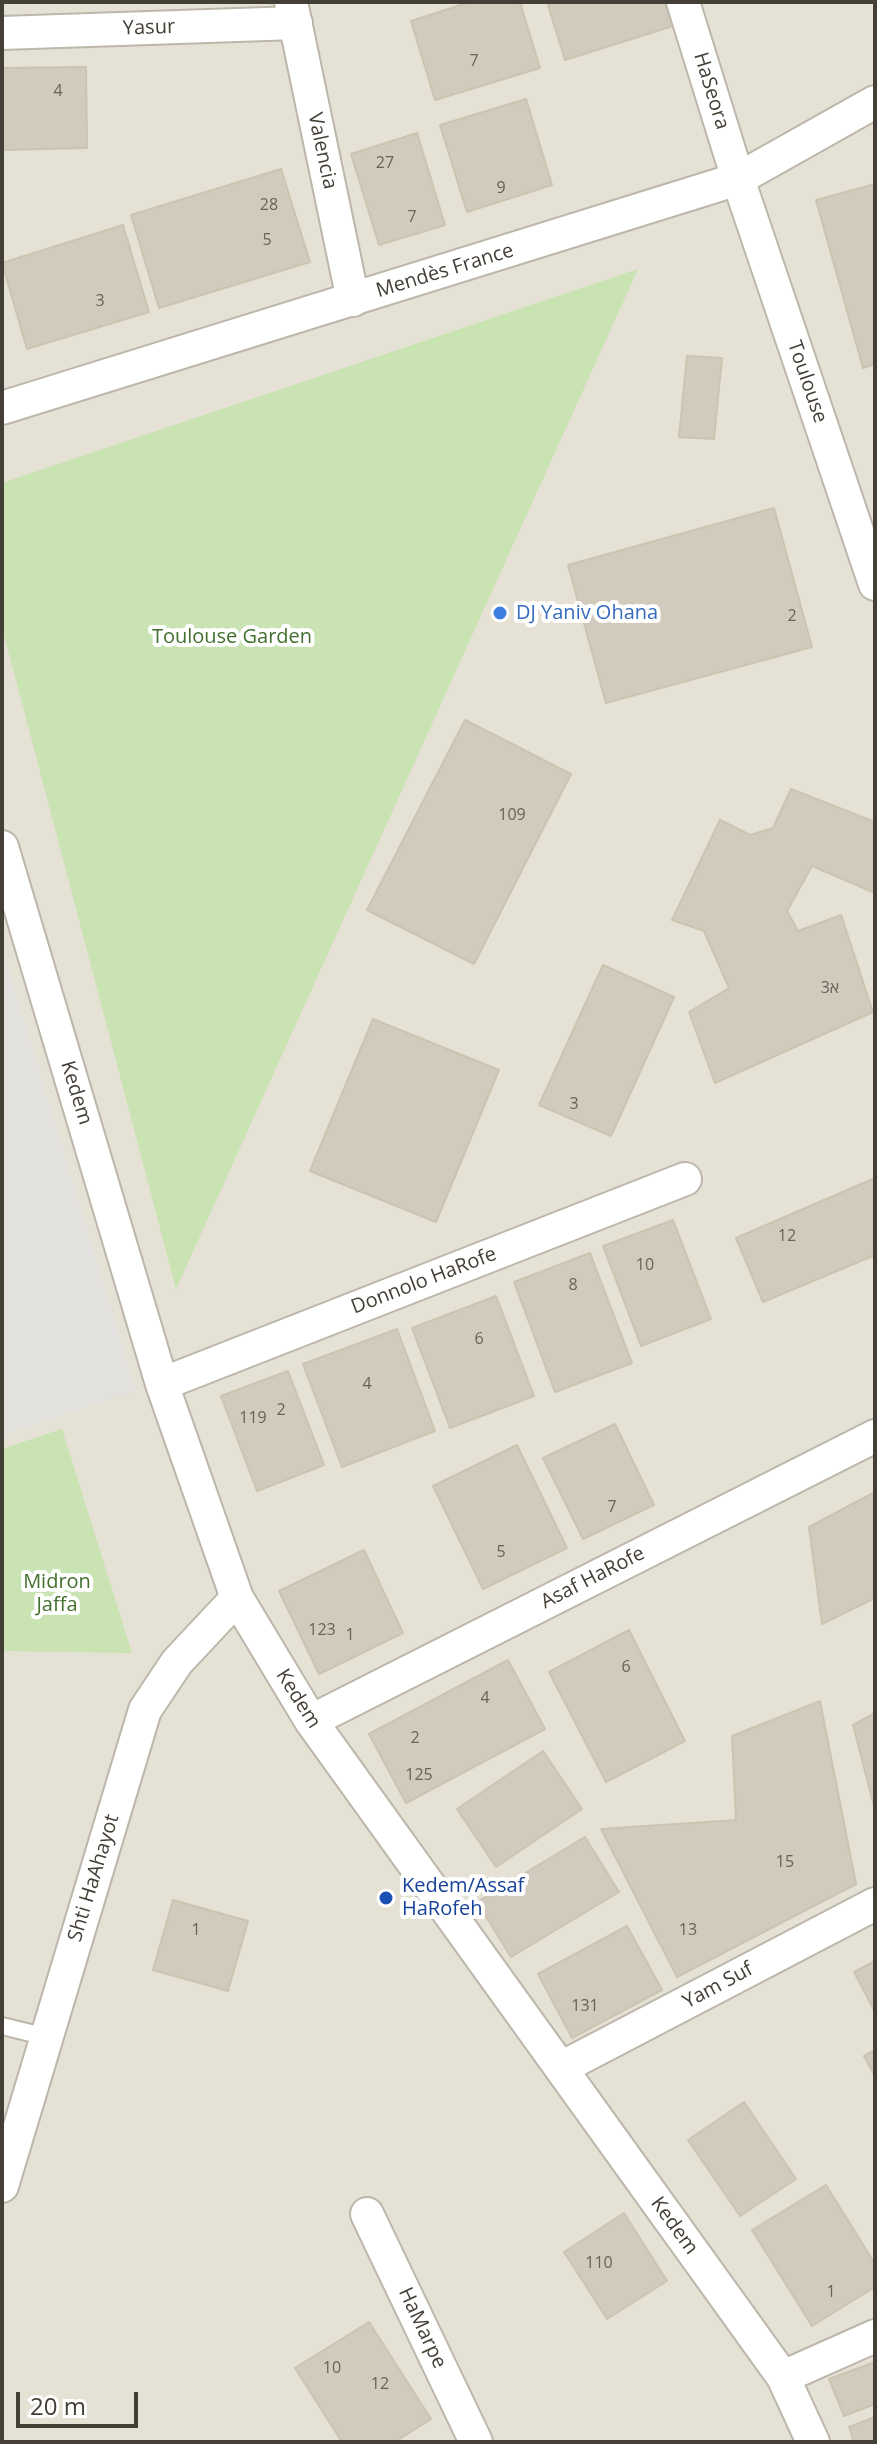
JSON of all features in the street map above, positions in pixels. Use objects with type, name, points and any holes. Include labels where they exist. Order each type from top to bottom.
[{"type":"street","name":"HaSeora","points":[[683,2],[738,179]]},
{"type":"street","name":"Yasur","points":[[2,33],[294,13]]},
{"type":"street","name":"Valencia","points":[[294,13],[353,300]]},
{"type":"street","name":"Mendès France","points":[[2,408],[738,179],[875,102]]},
{"type":"street","name":"Toulouse","points":[[738,179],[875,584]]},
{"type":"street","name":"Kedem","points":[[2,847],[162,1384],[237,1598],[311,1721],[783,2377],[813,2442]]},
{"type":"street","name":"Donnolo HaRofe","points":[[162,1384],[685,1179]]},
{"type":"street","name":"Asaf HaRofe","points":[[311,1721],[875,1436]]},
{"type":"street","name":"Shti HaAhayot","points":[[2,2186],[145,1710],[177,1662],[237,1598]]},
{"type":"street","name":"Yam Suf","points":[[561,2068],[875,1904]]},
{"type":"street","name":"HaMarpe","points":[[367,2214],[476,2442]]},
{"type":"street","points":[[783,2377],[875,2336]]},
{"type":"lane","points":[[2,2026],[47,2037]]},
{"type":"shaded area","points":[[2,2],[875,2],[875,2442],[2,2442]]},
{"type":"shaded area","points":[[2,946],[136,1391],[2,1436]]},
{"type":"green space","name":"Toulouse Garden","points":[[638,269],[176,1289],[2,627],[2,483]]},
{"type":"green space","name":"Midron Jaffa","points":[[62,1429],[132,1653],[2,1651],[2,1449]]},
{"type":"building","points":[[470,2],[520,2],[540,68],[435,100],[411,21]]},
{"type":"building","points":[[558,2],[669,2],[676,25],[565,60],[548,5]]},
{"type":"building","points":[[86,67],[87,148],[2,150],[2,68]]},
{"type":"building","points":[[526,99],[552,185],[467,212],[440,125]]},
{"type":"building","points":[[417,133],[445,225],[379,245],[351,154]]},
{"type":"building","points":[[281,169],[310,262],[159,308],[131,215]]},
{"type":"building","points":[[875,184],[875,364],[863,368],[816,200]]},
{"type":"building","points":[[123,225],[149,312],[27,349],[2,263]]},
{"type":"building","points":[[687,356],[722,358],[714,439],[679,437]]},
{"type":"building","points":[[774,508],[812,647],[606,703],[568,565]]},
{"type":"building","points":[[465,720],[571,774],[474,964],[367,910]]},
{"type":"building","points":[[791,789],[875,822],[875,893],[812,866],[787,911],[798,931],[841,915],[873,1012],[715,1083],[689,1012],[729,988],[704,931],[672,920],[720,820],[750,835],[773,828]]},
{"type":"building","points":[[603,965],[674,997],[611,1136],[539,1105]]},
{"type":"building","points":[[373,1019],[499,1070],[436,1222],[310,1171]]},
{"type":"building","points":[[875,1178],[875,1255],[763,1302],[736,1238]]},
{"type":"building","points":[[673,1220],[711,1319],[641,1346],[603,1246]]},
{"type":"building","points":[[590,1253],[632,1363],[555,1392],[514,1282]]},
{"type":"building","points":[[496,1296],[534,1396],[450,1428],[412,1328]]},
{"type":"building","points":[[397,1329],[435,1431],[342,1467],[303,1364]]},
{"type":"building","points":[[288,1371],[324,1465],[257,1491],[221,1396]]},
{"type":"building","points":[[615,1424],[654,1505],[583,1539],[543,1458]]},
{"type":"building","points":[[517,1445],[567,1548],[483,1589],[433,1486]]},
{"type":"building","points":[[875,1492],[875,1598],[822,1624],[809,1527]]},
{"type":"building","points":[[364,1550],[403,1633],[319,1674],[279,1591]]},
{"type":"building","points":[[629,1630],[685,1741],[606,1782],[549,1672]]},
{"type":"building","points":[[508,1660],[545,1729],[406,1803],[369,1734]]},
{"type":"building","points":[[820,1701],[856,1884],[677,1977],[601,1829],[736,1820],[732,1736]]},
{"type":"building","points":[[875,1713],[875,1810],[853,1725]]},
{"type":"building","points":[[543,1751],[582,1809],[496,1867],[457,1809]]},
{"type":"building","points":[[585,1837],[619,1892],[511,1957],[477,1902]]},
{"type":"building","points":[[173,1900],[248,1921],[228,1991],[153,1970]]},
{"type":"building","points":[[627,1926],[662,1990],[572,2038],[538,1974]]},
{"type":"building","points":[[875,1961],[875,2012],[854,1972]]},
{"type":"building","points":[[875,2050],[875,2076],[864,2056]]},
{"type":"building","points":[[744,2102],[796,2179],[740,2216],[688,2140]]},
{"type":"building","points":[[826,2185],[875,2264],[875,2287],[812,2326],[752,2230]]},
{"type":"building","points":[[624,2213],[667,2281],[607,2319],[564,2252]]},
{"type":"building","points":[[369,2322],[431,2419],[395,2442],[342,2442],[295,2368]]},
{"type":"building","points":[[875,2362],[875,2404],[844,2416],[829,2379]]},
{"type":"building","points":[[875,2417],[875,2442],[854,2442],[849,2427]]},
{"type":"place","name":"DJ Yaniv Ohana","points":[[500,613]]},
{"type":"place","name":"Kedem/Assaf HaRofeh","points":[[386,1898]]}]
